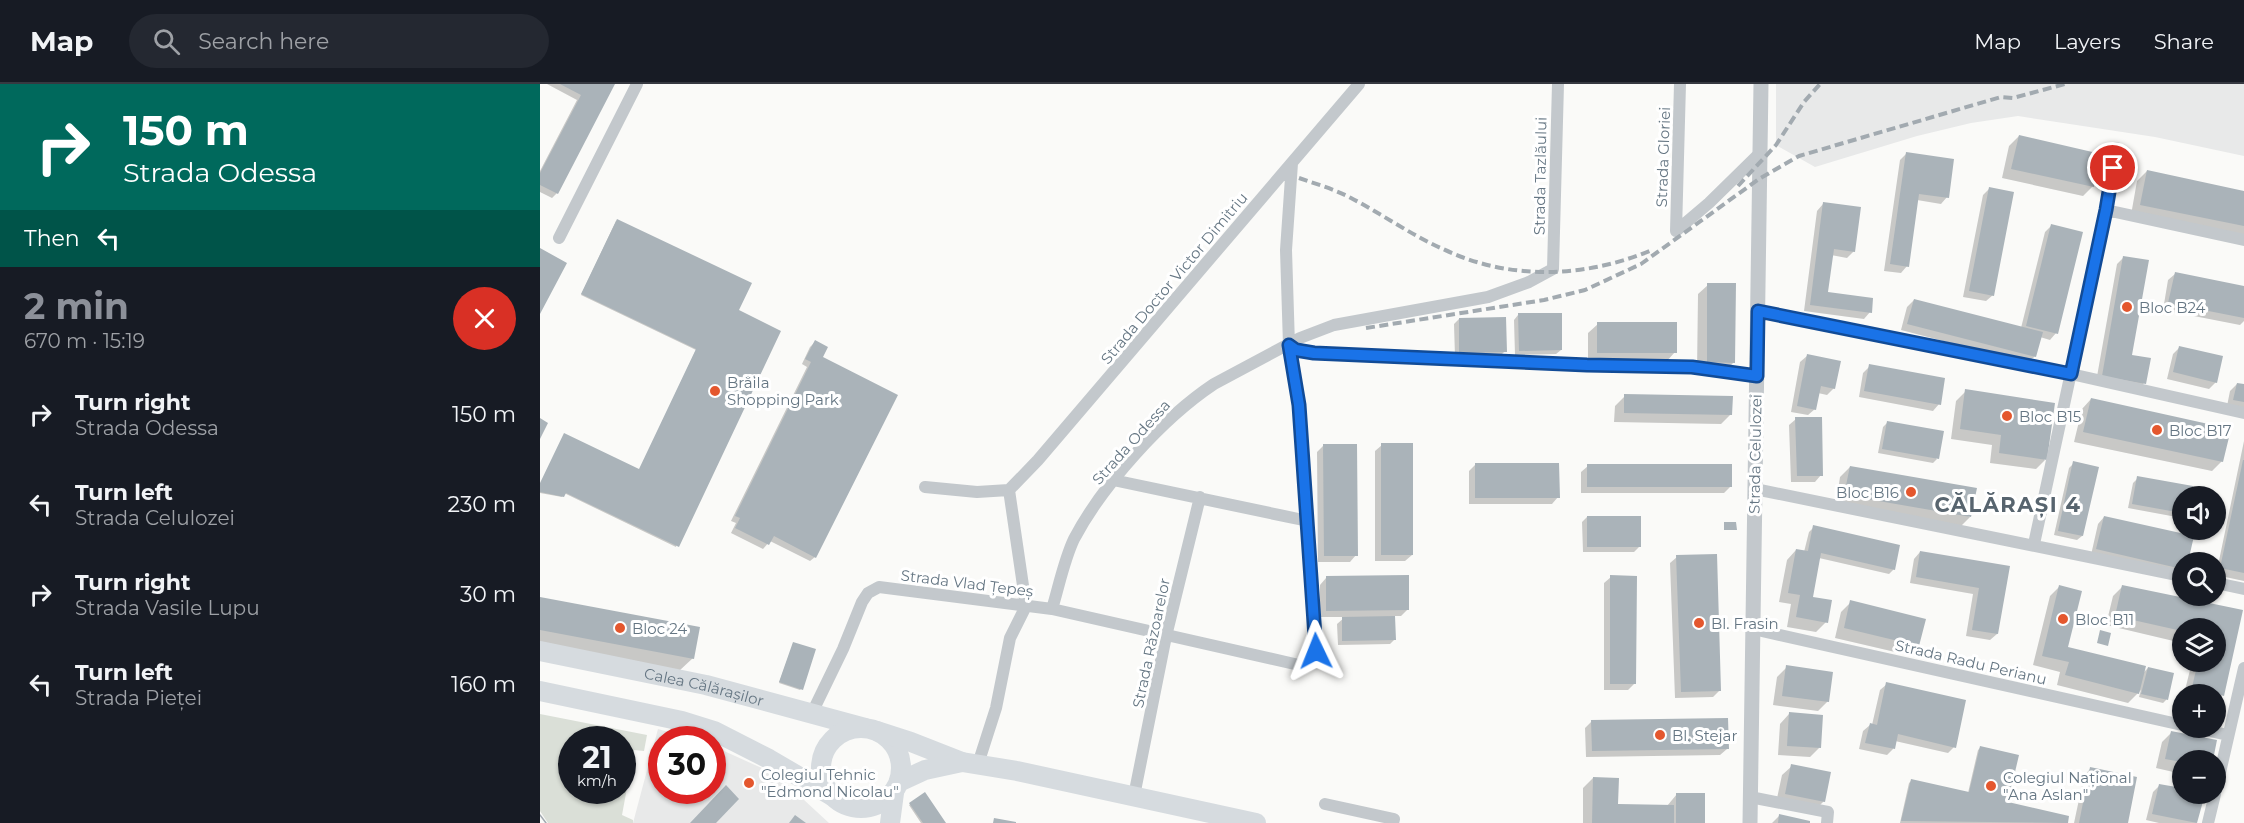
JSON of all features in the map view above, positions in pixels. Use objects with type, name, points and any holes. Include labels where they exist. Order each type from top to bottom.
[{"type":"main road","name":"Calea Călărașilor","points":[[540,651],[706,685],[871,730],[970,763],[1134,796],[1244,822]]},
{"type":"main road","points":[[540,692],[682,721],[714,731],[769,759],[836,799],[861,809],[885,802],[897,787]]},
{"type":"main road","points":[[856,823],[826,788],[821,763],[832,741],[842,733],[854,728],[871,730],[887,737],[895,746],[900,758],[902,770],[890,823]]},
{"type":"main road","name":"Calea Călărașilor","points":[[897,787],[925,770],[970,763]]},
{"type":"street","points":[[559,238],[637,84]]},
{"type":"street","name":"Strada Doctor Victor Dimitriu","points":[[1009,490],[1031,469],[1359,84]]},
{"type":"street","name":"Strada Tazlăului","points":[[1553,269],[1558,84]]},
{"type":"street","name":"Strada Gloriei","points":[[1680,84],[1676,231],[1709,203],[1760,153]]},
{"type":"street","name":"Strada Celulozei","points":[[1750,823],[1761,84]]},
{"type":"street","points":[[2034,544],[2106,210],[2116,148]]},
{"type":"street","points":[[1113,480],[1308,520],[1299,405],[1289,345],[1286,250],[1292,163]]},
{"type":"street","points":[[2106,210],[2244,240]]},
{"type":"street","name":"Strada Odessa","points":[[1052,609],[1073,542],[1092,509],[1113,480],[1181,408],[1214,384],[1315,332],[1334,325],[1488,297],[1529,282],[1553,269]]},
{"type":"street","points":[[1758,311],[2071,374],[2244,413]]},
{"type":"street","points":[[1289,345],[1296,350],[1314,353],[1587,365],[1692,367],[1757,376]]},
{"type":"street","points":[[925,487],[976,492],[1009,490],[1026,606],[1010,638],[996,708],[970,763]]},
{"type":"street","points":[[1755,489],[2172,574]]},
{"type":"street","name":"Strada Răzoarelor","points":[[1134,796],[1166,636],[1200,497]]},
{"type":"street","name":"Strada Vlad Țepeș","points":[[812,713],[843,649],[862,602],[868,593],[879,587],[1052,609],[1299,665],[1313,659],[1316,643],[1308,520]]},
{"type":"street","points":[[2226,584],[2244,589]]},
{"type":"street","name":"Strada Radu Perianu","points":[[1753,629],[2172,722]]},
{"type":"street","points":[[2225,750],[2244,668]]},
{"type":"street","points":[[1750,797],[1828,812],[1827,823]]},
{"type":"street","points":[[1324,804],[1394,819],[1393,823]]},
{"type":"street","points":[[2208,823],[2212,804]]},
{"type":"shaded area","points":[[1776,84],[2244,84],[2244,156],[2155,137],[2018,116],[1971,123],[1917,136],[1815,167],[1776,145]]},
{"type":"shaded area","points":[[540,714],[601,726],[558,726],[558,804],[624,804],[622,815],[633,820],[633,823],[548,823],[540,811]]},
{"type":"shaded area","points":[[636,733],[647,735],[644,751],[636,750]]},
{"type":"shaded area","name":"Colegiul Tehnic \"Edmond Nicolau\"","points":[[726,752],[777,775],[829,823],[633,823],[648,767],[648,804],[726,804]]},
{"type":"building","points":[[560,84],[615,84],[558,194],[540,185],[540,173],[581,95]]},
{"type":"building","points":[[2019,135],[2101,154],[2094,187],[2011,169]]},
{"type":"building","points":[[1906,152],[1954,159],[1949,198],[1919,194],[1909,267],[1890,264]]},
{"type":"building","points":[[2147,170],[2244,191],[2244,226],[2140,205]]},
{"type":"building","points":[[1989,187],[2014,192],[1994,296],[1969,291]]},
{"type":"building","points":[[1823,202],[1861,207],[1855,252],[1834,249],[1828,292],[1873,298],[1872,313],[1810,305]]},
{"type":"building","name":"Brăila Shopping Park","points":[[617,219],[752,283],[739,310],[781,331],[679,547],[566,493],[564,497],[540,492],[540,483],[564,433],[639,469],[696,349],[581,294]]},
{"type":"building","points":[[2051,224],[2083,232],[2058,334],[2026,326]]},
{"type":"building","points":[[540,248],[567,263],[540,314]]},
{"type":"building","name":"Bloc B24","points":[[2123,256],[2149,260],[2132,355],[2151,358],[2146,384],[2102,376]]},
{"type":"building","points":[[2175,272],[2244,286],[2244,318],[2168,303]]},
{"type":"building","points":[[1707,283],[1736,283],[1735,363],[1707,362]]},
{"type":"building","points":[[1914,299],[2043,332],[2036,357],[1907,324]]},
{"type":"building","points":[[1518,313],[1562,313],[1562,350],[1519,351]]},
{"type":"building","points":[[1506,317],[1507,352],[1459,353],[1459,318]]},
{"type":"building","points":[[1597,322],[1677,322],[1677,353],[1597,353]]},
{"type":"building","points":[[815,340],[828,347],[823,357],[898,395],[816,558],[774,536],[769,545],[735,528],[740,518],[735,516],[811,362],[805,359]]},
{"type":"building","points":[[2179,346],[2223,356],[2217,383],[2173,372]]},
{"type":"building","points":[[1807,354],[1841,361],[1835,389],[1821,386],[1816,410],[1797,406]]},
{"type":"building","points":[[1869,364],[1945,378],[1941,405],[1864,391]]},
{"type":"building","points":[[2237,383],[2244,384],[2244,402],[2233,400]]},
{"type":"building","name":"Bloc B15","points":[[1965,389],[2055,403],[2047,460],[1999,453],[2001,435],[1960,429]]},
{"type":"building","points":[[1624,394],[1733,396],[1732,415],[1624,413]]},
{"type":"building","name":"Bloc B17","points":[[2091,398],[2231,429],[2223,462],[2083,432]]},
{"type":"building","points":[[1795,417],[1822,417],[1823,476],[1797,476]]},
{"type":"building","points":[[540,418],[548,423],[540,439]]},
{"type":"building","points":[[1887,421],[1944,431],[1939,459],[1882,449]]},
{"type":"building","points":[[1381,443],[1413,443],[1413,555],[1381,555]]},
{"type":"building","points":[[1323,444],[1357,444],[1358,556],[1324,556]]},
{"type":"building","points":[[2244,460],[2244,573],[2226,569],[2226,552],[2223,552]]},
{"type":"building","points":[[2073,461],[2099,467],[2083,536],[2058,531]]},
{"type":"building","points":[[1475,463],[1559,463],[1560,498],[1475,498]]},
{"type":"building","points":[[1587,464],[1732,464],[1732,487],[1587,487]]},
{"type":"building","name":"Bloc B16","points":[[1850,466],[1977,488],[1971,517],[1844,495]]},
{"type":"building","points":[[2137,476],[2193,486],[2172,486],[2172,511],[2132,504]]},
{"type":"building","points":[[1587,516],[1641,516],[1641,547],[1587,547]]},
{"type":"building","points":[[2104,516],[2172,531],[2172,540],[2193,540],[2190,552],[2172,552],[2172,567],[2096,549]]},
{"type":"building","points":[[1724,522],[1736,522],[1737,530],[1724,530]]},
{"type":"building","points":[[1813,525],[1900,545],[1895,570],[1821,553],[1813,597],[1832,600],[1828,623],[1796,617],[1800,595],[1788,593],[1796,549],[1808,551]]},
{"type":"building","points":[[1920,551],[2010,566],[1998,634],[1972,630],[1979,588],[1916,577]]},
{"type":"building","name":"Bl. Frasin","points":[[1717,554],[1721,691],[1681,692],[1676,555]]},
{"type":"building","points":[[1409,575],[1409,610],[1326,611],[1326,576]]},
{"type":"building","points":[[1610,575],[1637,576],[1636,684],[1610,684]]},
{"type":"building","name":"Bloc B11","points":[[2059,585],[2082,591],[2068,647],[2146,666],[2139,694],[2065,675],[2069,662],[2042,656]]},
{"type":"building","points":[[2122,585],[2172,595],[2172,606],[2224,606],[2243,610],[2226,687],[2226,684],[2193,684],[2196,672],[2226,672],[2226,618],[2172,618],[2172,629],[2115,616]]},
{"type":"building","name":"Bloc 24","points":[[540,597],[700,627],[694,659],[540,630]]},
{"type":"building","points":[[1850,600],[1926,619],[1919,646],[1844,628]]},
{"type":"building","points":[[1395,616],[1396,640],[1342,641],[1342,617]]},
{"type":"building","points":[[2100,630],[2111,633],[2108,646],[2097,643]]},
{"type":"building","points":[[793,642],[816,649],[803,690],[779,682]]},
{"type":"building","points":[[1786,665],[1833,672],[1829,702],[1782,696]]},
{"type":"building","points":[[2148,667],[2174,673],[2168,700],[2141,694]]},
{"type":"building","points":[[1886,682],[1966,700],[1956,748],[1898,734],[1895,749],[1865,743],[1870,723],[1877,725]]},
{"type":"building","points":[[1789,712],[1823,715],[1821,748],[1787,746]]},
{"type":"building","name":"Bl. Stejar","points":[[1728,718],[1729,749],[1592,751],[1591,720]]},
{"type":"building","points":[[2171,731],[2172,738],[2217,740],[2215,750],[2172,750],[2172,760],[2165,759]]},
{"type":"building","name":"Colegiul Național \"Ana Aslan\"","points":[[1980,746],[2019,755],[2008,802],[2069,816],[2068,823],[1901,821],[1911,779],[1969,792]]},
{"type":"building","points":[[1791,764],[1831,772],[1825,802],[1785,794]]},
{"type":"building","points":[[2090,767],[2137,777],[2128,823],[2079,823]]},
{"type":"building","points":[[1593,777],[1619,778],[1618,804],[1674,805],[1674,823],[1592,823]]},
{"type":"building","points":[[2159,784],[2172,786],[2172,804],[2202,804],[2197,823],[2152,814]]},
{"type":"building","points":[[726,785],[739,799],[716,823],[690,823],[708,804],[726,804]]},
{"type":"building","points":[[925,792],[946,823],[923,823],[909,803]]},
{"type":"building","points":[[1676,793],[1705,793],[1705,823],[1676,823]]},
{"type":"building","points":[[1779,814],[1810,821],[1810,823],[1778,823]]},
{"type":"building","points":[[795,815],[806,823],[789,823]]},
{"type":"building","points":[[994,818],[1016,822],[1016,823],[993,823]]},
{"type":"tram line","points":[[540,815],[546,823]]},
{"type":"railway","points":[[1738,186],[1776,145],[1804,102],[1820,84]]},
{"type":"railway","points":[[1366,328],[1544,300],[1585,290],[1641,264],[1759,179],[1799,156],[2001,97],[2013,98],[2065,84]]},
{"type":"railway","points":[[1299,178],[1345,195],[1443,249],[1494,267],[1521,271],[1574,270],[1600,266],[1652,250]]},
{"type":"place","name":"Bloc B24","points":[[2127,307]]},
{"type":"place","name":"Brăila Shopping Park","points":[[715,391]]},
{"type":"place","name":"Bloc B15","points":[[2007,416]]},
{"type":"place","name":"Bloc B17","points":[[2157,430]]},
{"type":"place","name":"Bloc B16","points":[[1911,492]]},
{"type":"place","name":"Bloc B11","points":[[2063,619]]},
{"type":"place","name":"Bl. Frasin","points":[[1699,623]]},
{"type":"place","name":"Bloc 24","points":[[620,628]]},
{"type":"place","name":"Bl. Stejar","points":[[1660,735]]},
{"type":"place","name":"Colegiul Tehnic \"Edmond Nicolau\"","points":[[749,783]]},
{"type":"place","name":"Colegiul Național \"Ana Aslan\"","points":[[1991,786]]},
{"type":"district","name":"CĂLĂRAȘI 4","points":[[2008,504]]},
{"type":"route","points":[[1316,651],[1299,405],[1289,345],[1296,350],[1314,353],[1587,365],[1692,367],[1757,376],[1758,311],[2071,374],[2113,168]]}]
